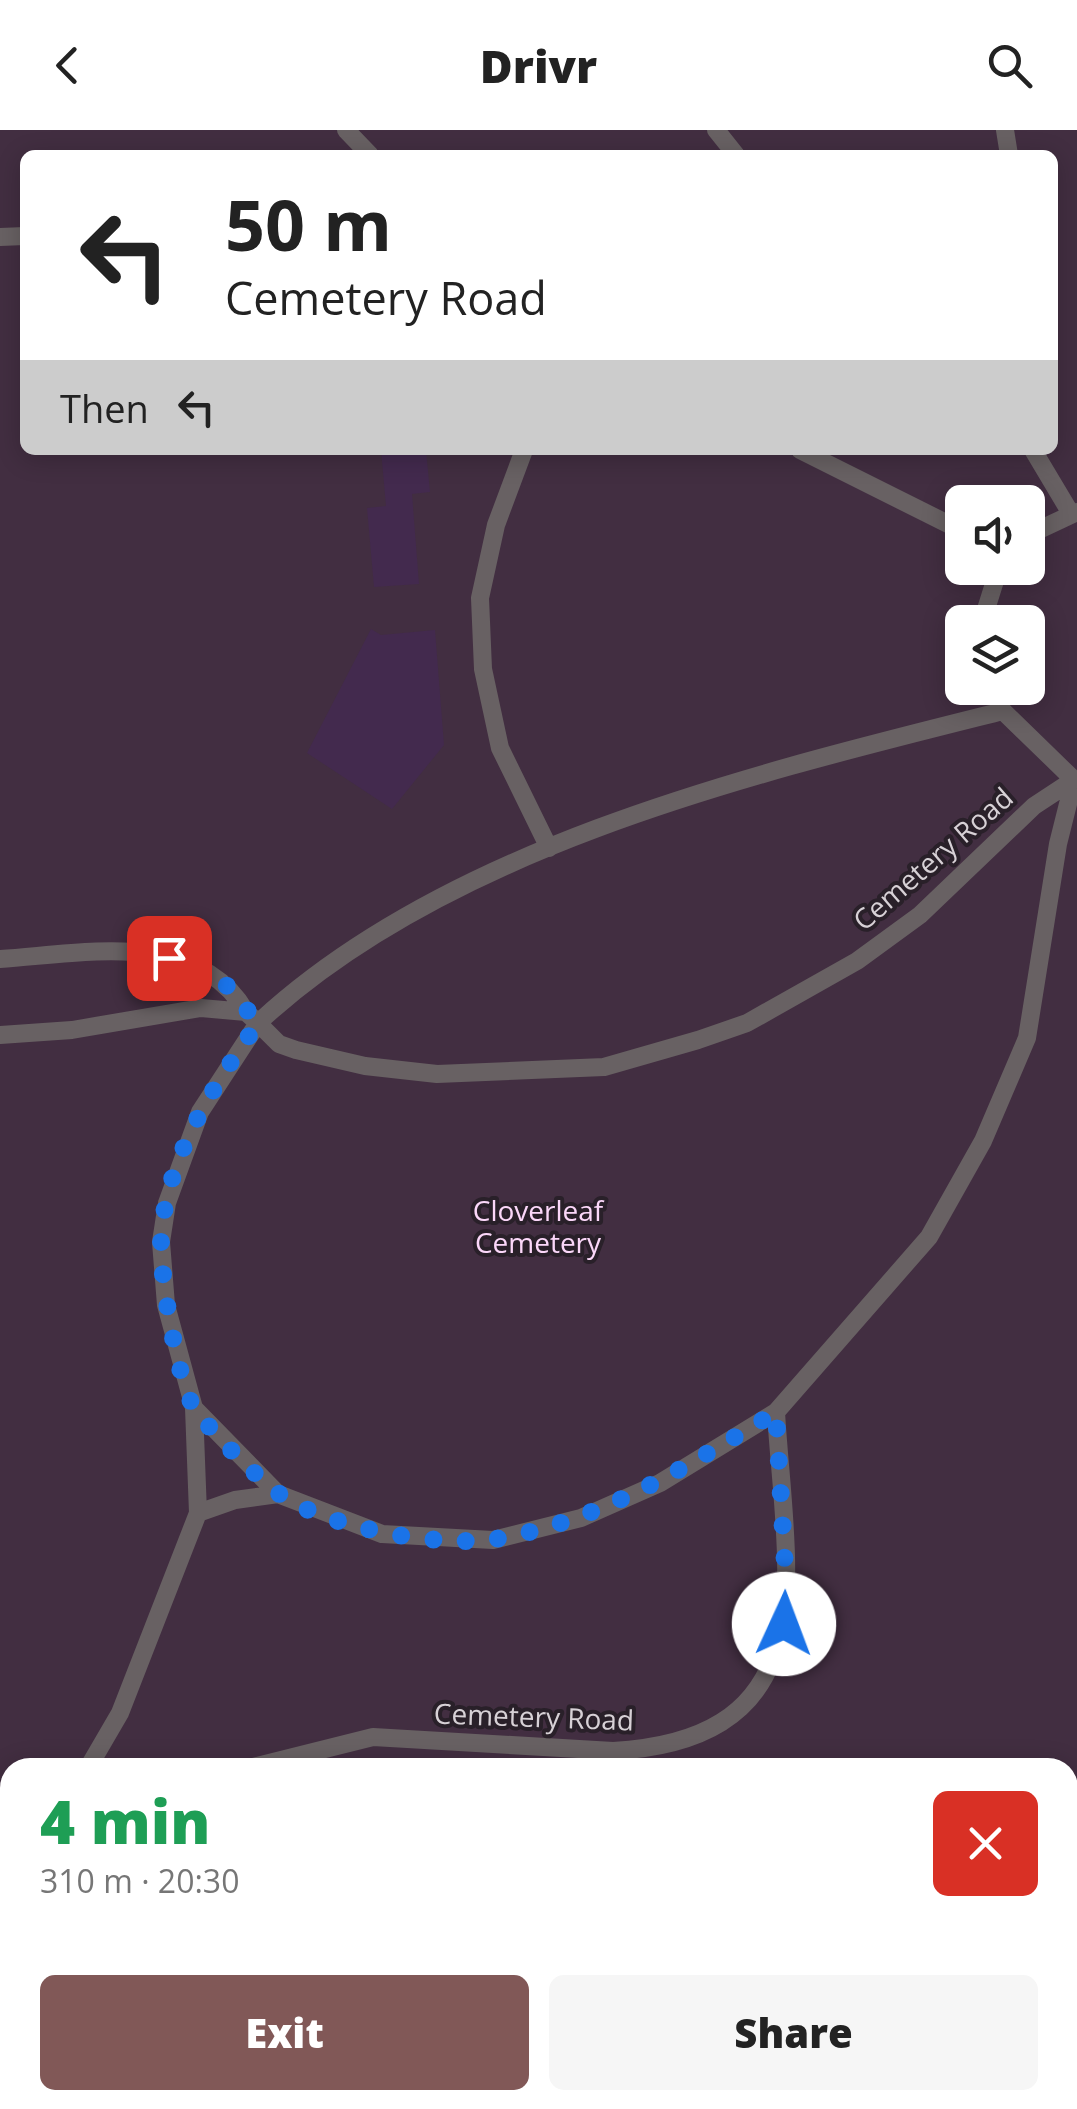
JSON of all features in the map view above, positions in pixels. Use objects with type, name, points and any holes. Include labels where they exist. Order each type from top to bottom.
[{"type":"lane","points":[[346,130],[365,150]]},
{"type":"lane","points":[[716,130],[732,150]]},
{"type":"lane","points":[[522,455],[496,525],[480,598],[483,669],[500,748],[549,848]]},
{"type":"lane","points":[[810,455],[945,522]]},
{"type":"lane","points":[[1036,455],[1074,512],[1045,526]]},
{"type":"lane","points":[[194,1408],[278,1494],[382,1534],[493,1540],[580,1518],[628,1497],[776,1412],[929,1237],[983,1141],[1026,1038],[1058,844],[1075,779],[1000,705]]},
{"type":"lane","points":[[94,1758],[120,1713],[198,1513],[194,1408],[166,1305],[161,1242],[167,1203],[200,1112],[252,1018],[394,922],[549,848],[693,794],[1003,711]]},
{"type":"lane","name":"Cemetery Road","points":[[0,959],[131,951],[169,958],[222,980],[252,1018],[280,1044],[365,1066],[437,1074],[604,1067],[747,1024],[858,961],[920,915],[1034,806],[1075,779]]},
{"type":"lane","points":[[0,1035],[72,1030],[202,1008],[252,1018]]},
{"type":"lane","name":"Cemetery Road","points":[[290,1758],[373,1737],[613,1751],[650,1749],[694,1736],[734,1717],[781,1647],[785,1616],[776,1412]]},
{"type":"lane","points":[[198,1513],[235,1500],[278,1494]]},
{"type":"green space","name":"Cloverleaf Cemetery","points":[[0,130],[1077,130],[1077,1758],[0,1758]]},
{"type":"building","points":[[381,455],[426,455],[430,492],[412,494],[419,584],[374,587],[367,508],[386,506]]},
{"type":"building","points":[[371,629],[381,635],[435,630],[444,745],[392,809],[307,753]]},
{"type":"route","points":[[169,958],[222,980],[258,1023],[200,1112],[167,1203],[161,1242],[166,1305],[194,1408],[278,1494],[382,1534],[438,1540],[493,1540],[580,1518],[660,1483],[776,1412],[787,1600],[784,1624]]}]
